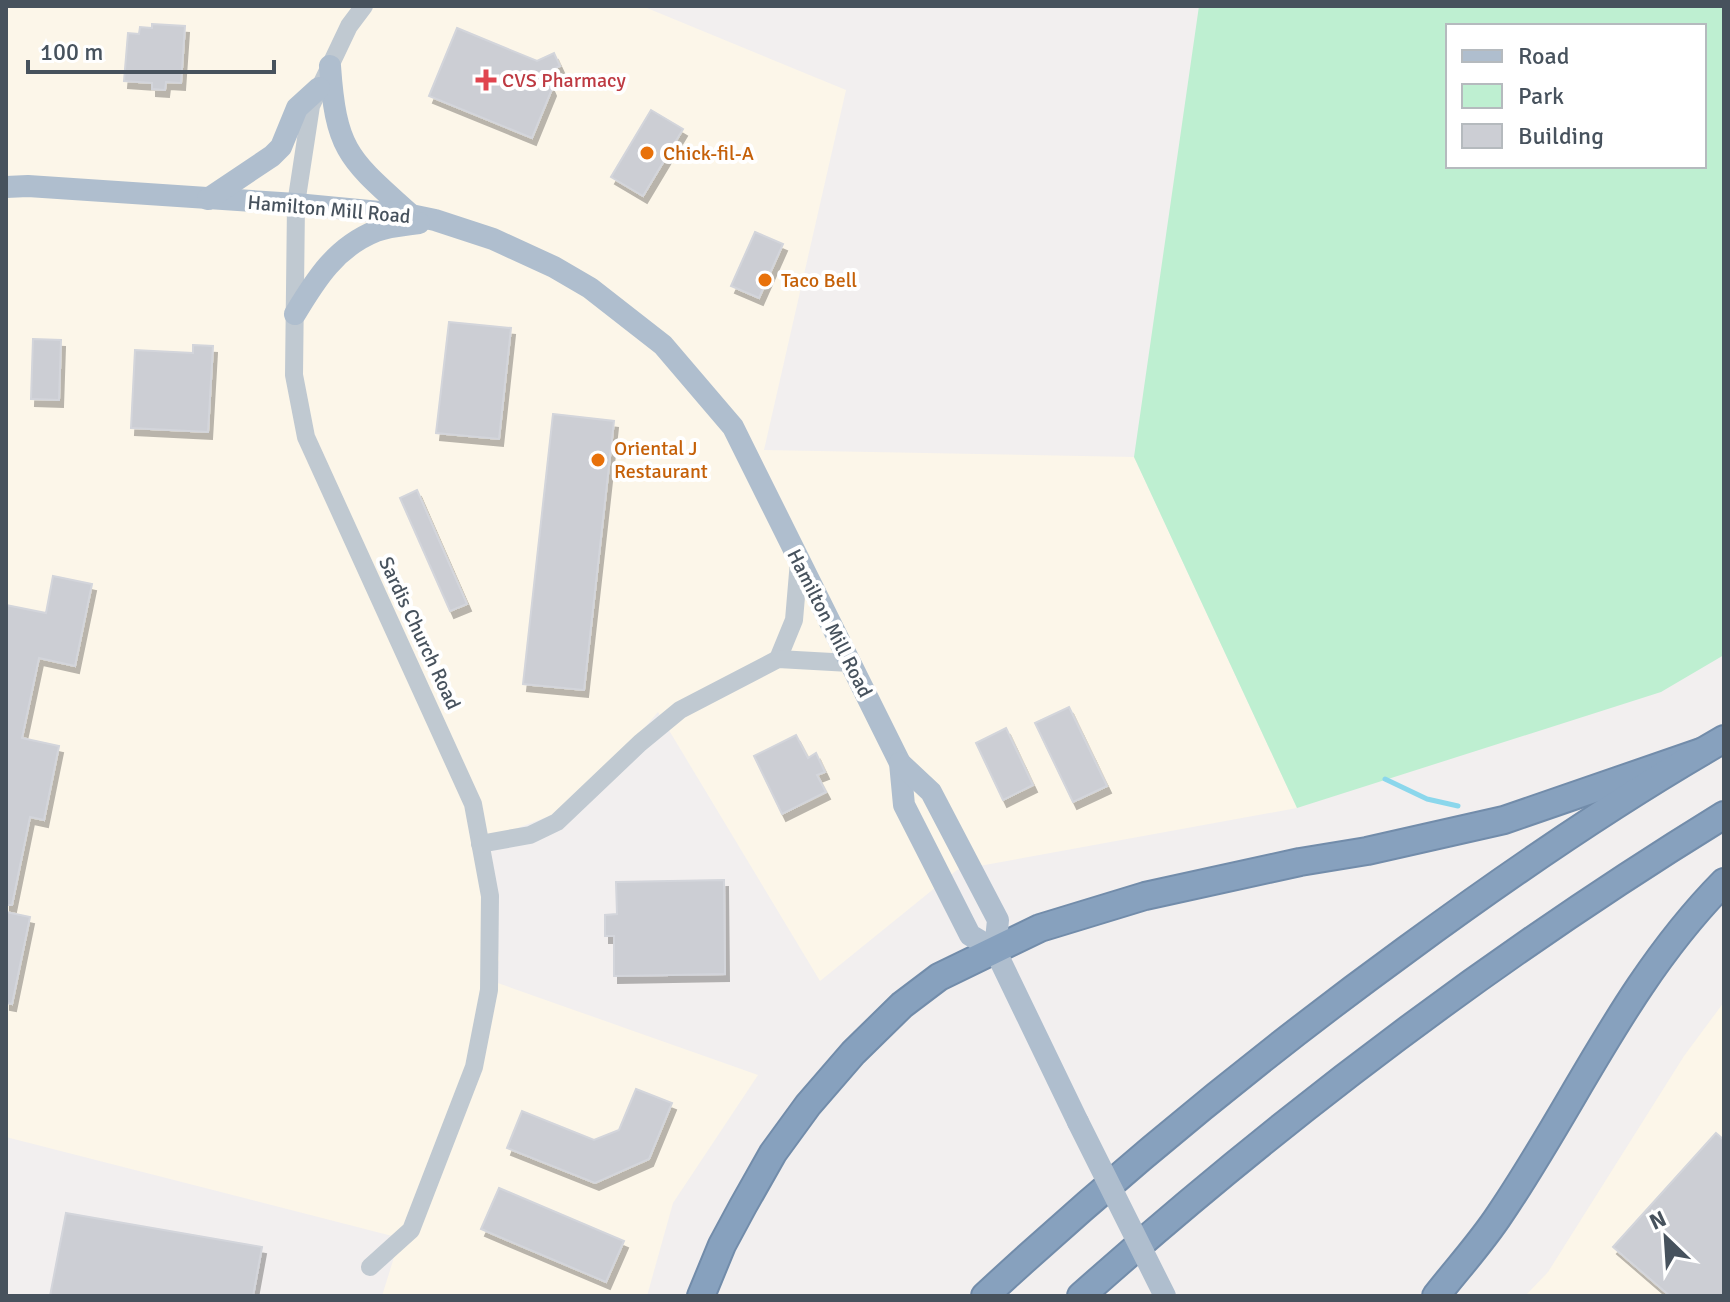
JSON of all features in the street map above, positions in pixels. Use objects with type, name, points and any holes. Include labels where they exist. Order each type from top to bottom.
[{"type":"highway","points":[[701,1296],[722,1245],[743,1206],[773,1153],[808,1105],[853,1053],[902,1005],[939,977],[1040,928],[1145,896],[1504,820],[1713,745]]},
{"type":"highway","points":[[985,1296],[1081,1207],[1309,1020],[1505,878],[1713,745]]},
{"type":"highway","points":[[1081,1296],[1165,1221],[1340,1079],[1473,980],[1624,877],[1724,815]]},
{"type":"highway","points":[[1436,1296],[1499,1215],[1638,986],[1724,882]]},
{"type":"main road","points":[[330,66],[337,127],[346,149],[361,171],[411,215]]},
{"type":"main road","points":[[208,199],[281,147],[297,108],[319,88]]},
{"type":"main road","name":"Hamilton Mill Road","points":[[6,187],[296,204],[435,220],[493,239],[554,267],[590,288],[663,345],[733,427],[900,763],[931,792],[998,920],[995,950],[1165,1296]]},
{"type":"main road","points":[[295,314],[322,271],[350,244],[378,230],[435,220]]},
{"type":"main road","name":"Hamilton Mill Road","points":[[900,763],[904,805],[970,935],[995,950]]},
{"type":"street","name":"Sardis Church Road","points":[[364,6],[349,26],[311,106],[296,204],[294,375],[306,437],[473,804],[490,896],[489,990],[474,1067],[411,1230],[370,1267]]},
{"type":"street","points":[[778,659],[794,620],[799,561]]},
{"type":"street","points":[[480,844],[530,835],[557,822],[640,743],[680,710],[778,659],[850,663]]},
{"type":"shaded area","points":[[6,6],[642,6],[846,90],[764,450],[1134,457],[1297,808],[957,870],[820,981],[658,712],[578,805],[484,841],[499,959],[492,981],[758,1075],[673,1203],[647,1296],[382,1296],[400,1238],[6,1137]]},
{"type":"shaded area","points":[[1724,1002],[1724,1296],[1525,1296],[1548,1272],[1684,1056]]},
{"type":"green space","points":[[1199,6],[1724,6],[1724,655],[1661,692],[1297,808],[1134,457]]},
{"type":"building","points":[[152,24],[185,26],[181,83],[166,82],[165,90],[152,89],[152,83],[124,81],[128,33],[139,34],[140,27],[152,28]]},
{"type":"building","name":"CVS Pharmacy","points":[[457,28],[537,61],[554,53],[560,66],[545,73],[552,89],[532,138],[429,96]]},
{"type":"building","name":"Chick-fil-A","points":[[651,110],[683,129],[643,196],[611,177]]},
{"type":"building","points":[[755,232],[783,244],[759,298],[731,286]]},
{"type":"building","points":[[449,322],[511,328],[499,439],[436,433]]},
{"type":"building","points":[[33,339],[61,340],[59,400],[31,399]]},
{"type":"building","points":[[193,345],[213,346],[208,432],[131,428],[135,350],[193,353]]},
{"type":"building","points":[[553,414],[614,421],[584,690],[523,684]]},
{"type":"building","points":[[417,490],[467,604],[450,611],[400,498]]},
{"type":"building","points":[[53,576],[92,584],[75,666],[39,658],[22,738],[59,746],[44,820],[30,817],[12,905],[6,905],[6,605],[46,613]]},
{"type":"building","points":[[1069,707],[1107,786],[1073,802],[1035,723]]},
{"type":"building","points":[[1006,728],[1033,785],[1003,800],[976,743]]},
{"type":"building","points":[[796,735],[808,758],[816,753],[825,772],[817,775],[826,792],[782,814],[754,756]]},
{"type":"building","points":[[724,880],[725,974],[614,976],[614,936],[605,936],[605,915],[617,914],[616,882]]},
{"type":"building","points":[[6,912],[30,917],[12,1004],[6,1003]]},
{"type":"building","points":[[636,1089],[672,1103],[649,1159],[595,1183],[507,1148],[522,1111],[594,1140],[619,1130]]},
{"type":"building","points":[[1716,1133],[1724,1140],[1724,1296],[1670,1296],[1613,1247]]},
{"type":"building","points":[[499,1188],[624,1241],[606,1282],[481,1229]]},
{"type":"building","points":[[66,1213],[262,1247],[253,1296],[50,1296]]},
{"type":"waterway","points":[[1385,779],[1427,799],[1458,806]]},
{"type":"place","name":"CVS Pharmacy","points":[[486,80]]},
{"type":"place","name":"Chick-fil-A","points":[[647,153]]},
{"type":"place","name":"Taco Bell","points":[[765,280]]},
{"type":"place","name":"Oriental J Restaurant","points":[[598,460]]}]
